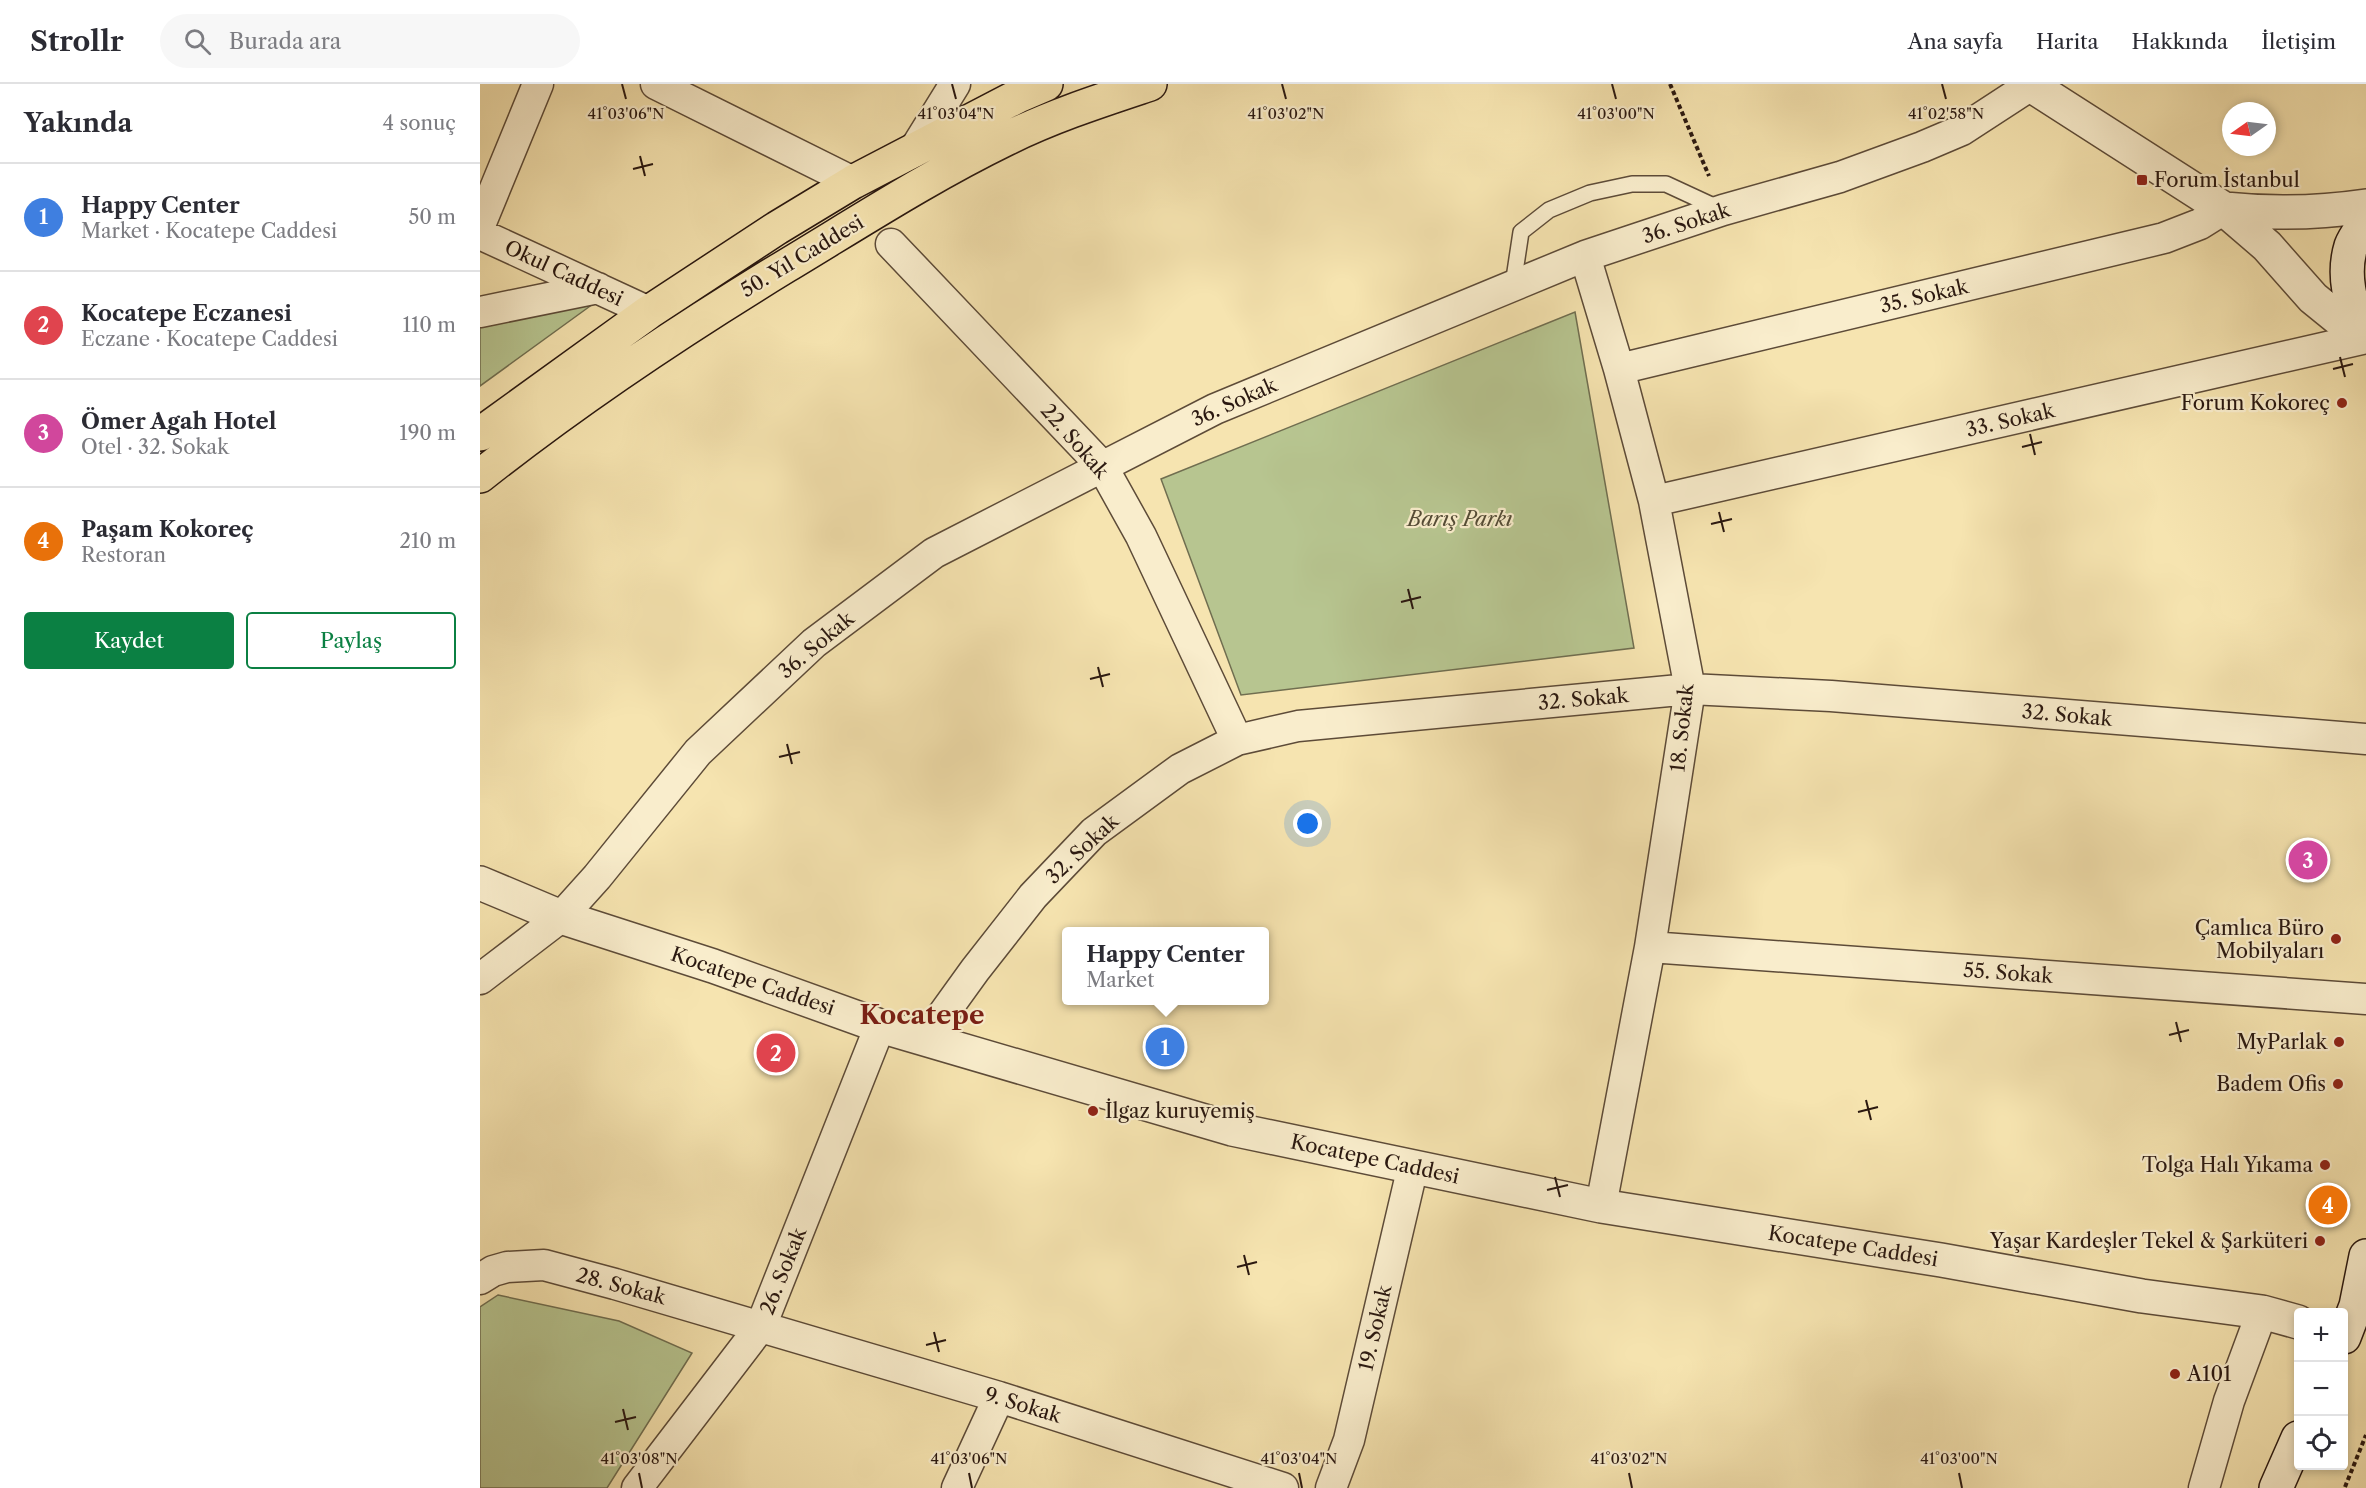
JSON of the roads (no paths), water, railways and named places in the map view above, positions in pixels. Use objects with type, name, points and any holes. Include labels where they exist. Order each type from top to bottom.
[{"type":"main road","name":"50. Yıl Caddesi","points":[[480,434],[649,312],[853,182],[1018,96],[1046,84]]},
{"type":"main road","name":"50. Yıl Caddesi","points":[[480,476],[543,427],[711,312],[926,182],[1008,138],[1150,84]]},
{"type":"street","points":[[480,225],[538,84]]},
{"type":"street","points":[[656,84],[853,182]]},
{"type":"street","points":[[914,152],[955,84]]},
{"type":"street","points":[[2030,85],[2224,209],[2267,246],[2313,298],[2345,324],[2366,333]]},
{"type":"street","name":"36. Sokak","points":[[480,979],[561,917],[597,877],[698,752],[814,643],[934,553],[1215,409],[1585,256],[1723,210],[1840,177],[1922,147],[1962,130],[2030,85]]},
{"type":"street","points":[[2224,209],[2287,213],[2328,212],[2366,206]]},
{"type":"street","name":"35. Sokak","points":[[1619,369],[2164,238],[2200,224],[2224,209]]},
{"type":"street","points":[[2366,221],[2351,246],[2348,274],[2349,299],[2357,318],[2366,328]]},
{"type":"street","name":"Okul Caddesi","points":[[480,234],[649,312]]},
{"type":"street","name":"22. Sokak","points":[[891,244],[1102,466],[1141,536],[1237,740]]},
{"type":"street","name":"18. Sokak","points":[[1585,256],[1619,369],[1654,501],[1690,689],[1650,947],[1601,1206]]},
{"type":"street","points":[[480,312],[598,288]]},
{"type":"street","name":"33. Sokak","points":[[1654,501],[2366,338]]},
{"type":"street","name":"32. Sokak","points":[[926,1038],[1033,896],[1094,832],[1180,769],[1237,740],[1298,726],[1690,689],[1831,696],[2366,739]]},
{"type":"street","name":"Kocatepe Caddesi","points":[[480,883],[561,917],[713,966],[880,1026],[1232,1130],[1601,1206],[1941,1260],[2142,1296],[2262,1312],[2294,1321]]},
{"type":"street","name":"55. Sokak","points":[[1650,947],[2366,999]]},
{"type":"street","name":"26. Sokak","points":[[637,1488],[761,1326],[880,1026]]},
{"type":"street","name":"19. Sokak","points":[[1331,1488],[1349,1440],[1413,1166]]},
{"type":"street","points":[[2348,1329],[2361,1307],[2366,1256]]},
{"type":"street","name":"28. Sokak","points":[[480,1279],[493,1271],[507,1267],[544,1265],[761,1326]]},
{"type":"street","points":[[2204,1488],[2229,1401],[2262,1312]]},
{"type":"street","name":"9. Sokak","points":[[761,1326],[999,1397],[1283,1488]]},
{"type":"street","points":[[957,1488],[999,1397]]},
{"type":"street","points":[[2276,1488],[2294,1447]]},
{"type":"lane","points":[[1513,285],[1521,231],[1549,210],[1590,193],[1632,184],[1666,184],[1723,210]]},
{"type":"place","name":"Forum İstanbul","points":[[2142,180]]},
{"type":"place","name":"Forum Kokoreç","points":[[2342,403]]},
{"type":"place","name":"Ömer Agah Hotel","points":[[2308,860]]},
{"type":"place","name":"Çamlıca Büro Mobilyaları","points":[[2336,939]]},
{"type":"place","name":"MyParlak","points":[[2339,1042]]},
{"type":"place","name":"Happy Center","points":[[1165,1047]]},
{"type":"place","name":"Kocatepe Eczanesi","points":[[776,1053]]},
{"type":"place","name":"Badem Ofis","points":[[2338,1084]]},
{"type":"place","name":"İlgaz kuruyemiş","points":[[1093,1111]]},
{"type":"place","name":"Tolga Halı Yıkama","points":[[2325,1165]]},
{"type":"place","name":"Paşam Kokoreç","points":[[2328,1205]]},
{"type":"place","name":"Yaşar Kardeşler Tekel & Şarküteri","points":[[2320,1241]]},
{"type":"place","name":"A101","points":[[2175,1374]]},
{"type":"district","name":"Kocatepe","points":[[922,1015]]},
{"type":"park label","name":"Barış Parkı","points":[[1460,519]]}]
